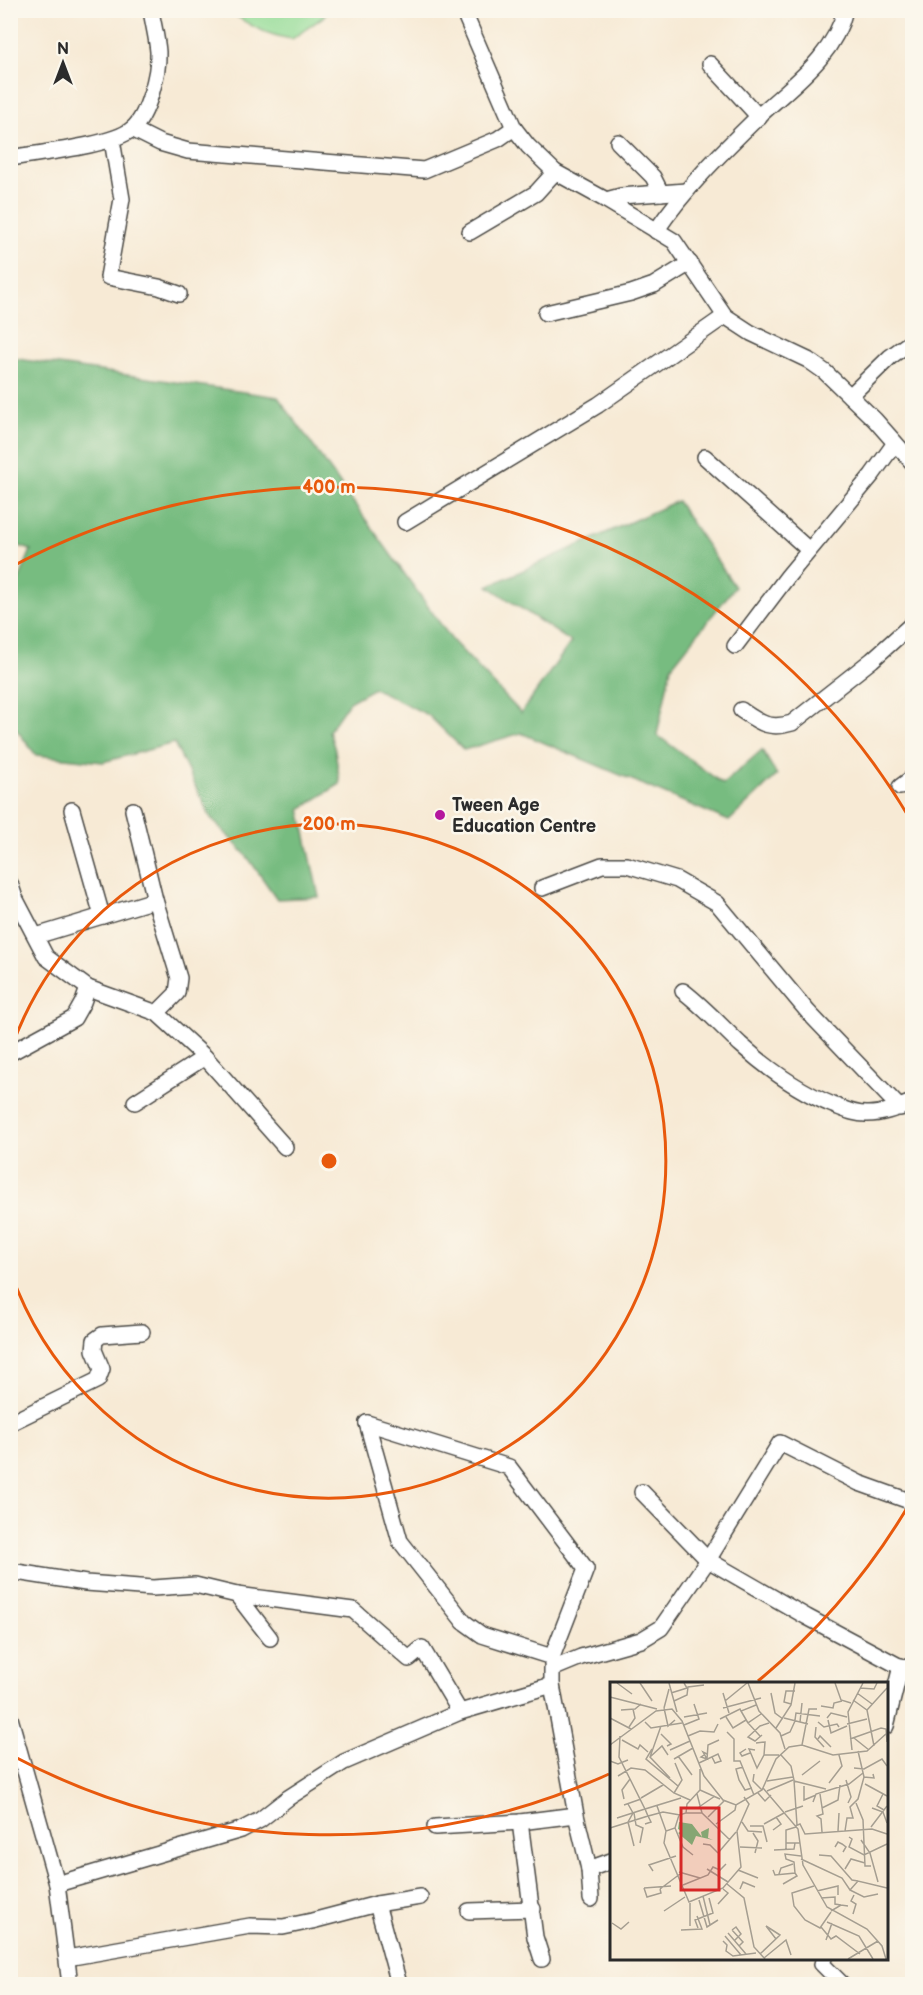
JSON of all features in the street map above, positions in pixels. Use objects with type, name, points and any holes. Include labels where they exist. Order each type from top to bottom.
[{"type":"street","points":[[10,158],[112,140],[132,129],[146,110],[152,92],[158,54],[151,10]]},
{"type":"street","points":[[463,10],[514,128],[528,146],[555,172],[675,241],[725,316],[752,333],[808,360],[825,372],[875,420],[912,462]]},
{"type":"street","points":[[656,231],[686,191],[759,117],[808,73],[829,49],[841,26],[845,10]]},
{"type":"street","points":[[710,64],[759,117]]},
{"type":"street","points":[[132,129],[160,143],[188,151],[424,170],[498,139],[514,128]]},
{"type":"street","points":[[112,140],[122,199],[108,277],[159,287],[179,294]]},
{"type":"street","points":[[618,142],[653,177],[661,193]]},
{"type":"street","points":[[470,232],[536,193],[555,172]]},
{"type":"street","points":[[606,200],[621,196],[686,191]]},
{"type":"street","points":[[546,313],[631,293],[654,285],[690,263]]},
{"type":"street","points":[[405,522],[598,405],[725,316]]},
{"type":"street","points":[[850,396],[890,357],[912,341]]},
{"type":"street","points":[[735,646],[895,443]]},
{"type":"street","points":[[705,457],[809,550]]},
{"type":"street","points":[[741,710],[769,726],[779,727],[792,723],[872,660],[912,624]]},
{"type":"street","points":[[72,810],[102,916]]},
{"type":"street","points":[[133,810],[155,900],[178,978],[177,993],[157,1013]]},
{"type":"street","points":[[542,888],[602,865],[627,865],[677,880],[717,903],[808,1012],[906,1105]]},
{"type":"street","points":[[12,895],[46,957],[88,988],[157,1013],[205,1057],[285,1147]]},
{"type":"street","points":[[36,936],[155,900]]},
{"type":"street","points":[[10,1053],[74,1018],[88,988]]},
{"type":"street","points":[[683,991],[704,1006],[740,1044],[767,1067],[815,1098],[856,1113],[870,1115],[906,1105]]},
{"type":"street","points":[[135,1102],[205,1057]]},
{"type":"street","points":[[10,1423],[98,1380],[102,1369],[94,1350],[95,1340],[102,1335],[142,1332]]},
{"type":"street","points":[[591,1899],[589,1869],[576,1815],[552,1685],[552,1663],[586,1569],[509,1467],[367,1423],[400,1541],[464,1622],[482,1635],[552,1663],[641,1640],[661,1628],[708,1560],[780,1443],[859,1484],[912,1502]]},
{"type":"street","points":[[642,1492],[708,1560],[807,1617],[907,1670],[887,1721]]},
{"type":"street","points":[[10,1571],[86,1583],[153,1588],[195,1585],[237,1595],[352,1610],[410,1659],[422,1648],[460,1712]]},
{"type":"street","points":[[237,1595],[270,1638]]},
{"type":"street","points":[[57,1884],[241,1830],[260,1820],[288,1798],[344,1762],[460,1712],[552,1685]]},
{"type":"street","points":[[10,1718],[57,1884],[70,1984]]},
{"type":"street","points":[[435,1827],[520,1822],[576,1815]]},
{"type":"street","points":[[520,1822],[535,1936],[542,1959]]},
{"type":"street","points":[[589,1869],[610,1861]]},
{"type":"street","points":[[67,1958],[250,1926],[283,1927],[377,1904],[420,1897]]},
{"type":"street","points":[[377,1904],[399,1984]]},
{"type":"street","points":[[469,1911],[533,1909]]},
{"type":"street","points":[[824,1959],[822,1964],[842,1984]]},
{"type":"green space","points":[[229,11],[328,11],[292,39],[259,29]]},
{"type":"green space","points":[[11,358],[278,397],[452,640],[521,713],[571,642],[488,586],[677,501],[735,587],[671,667],[657,735],[723,784],[762,750],[777,775],[729,821],[521,733],[464,750],[428,715],[374,688],[349,702],[329,731],[335,750],[340,784],[300,809],[319,897],[277,899],[246,855],[211,818],[174,743],[103,762],[36,755],[10,721],[11,600],[31,550],[11,543]]},
{"type":"place","name":"Tween Age Education Centre","points":[[440,815]]}]
